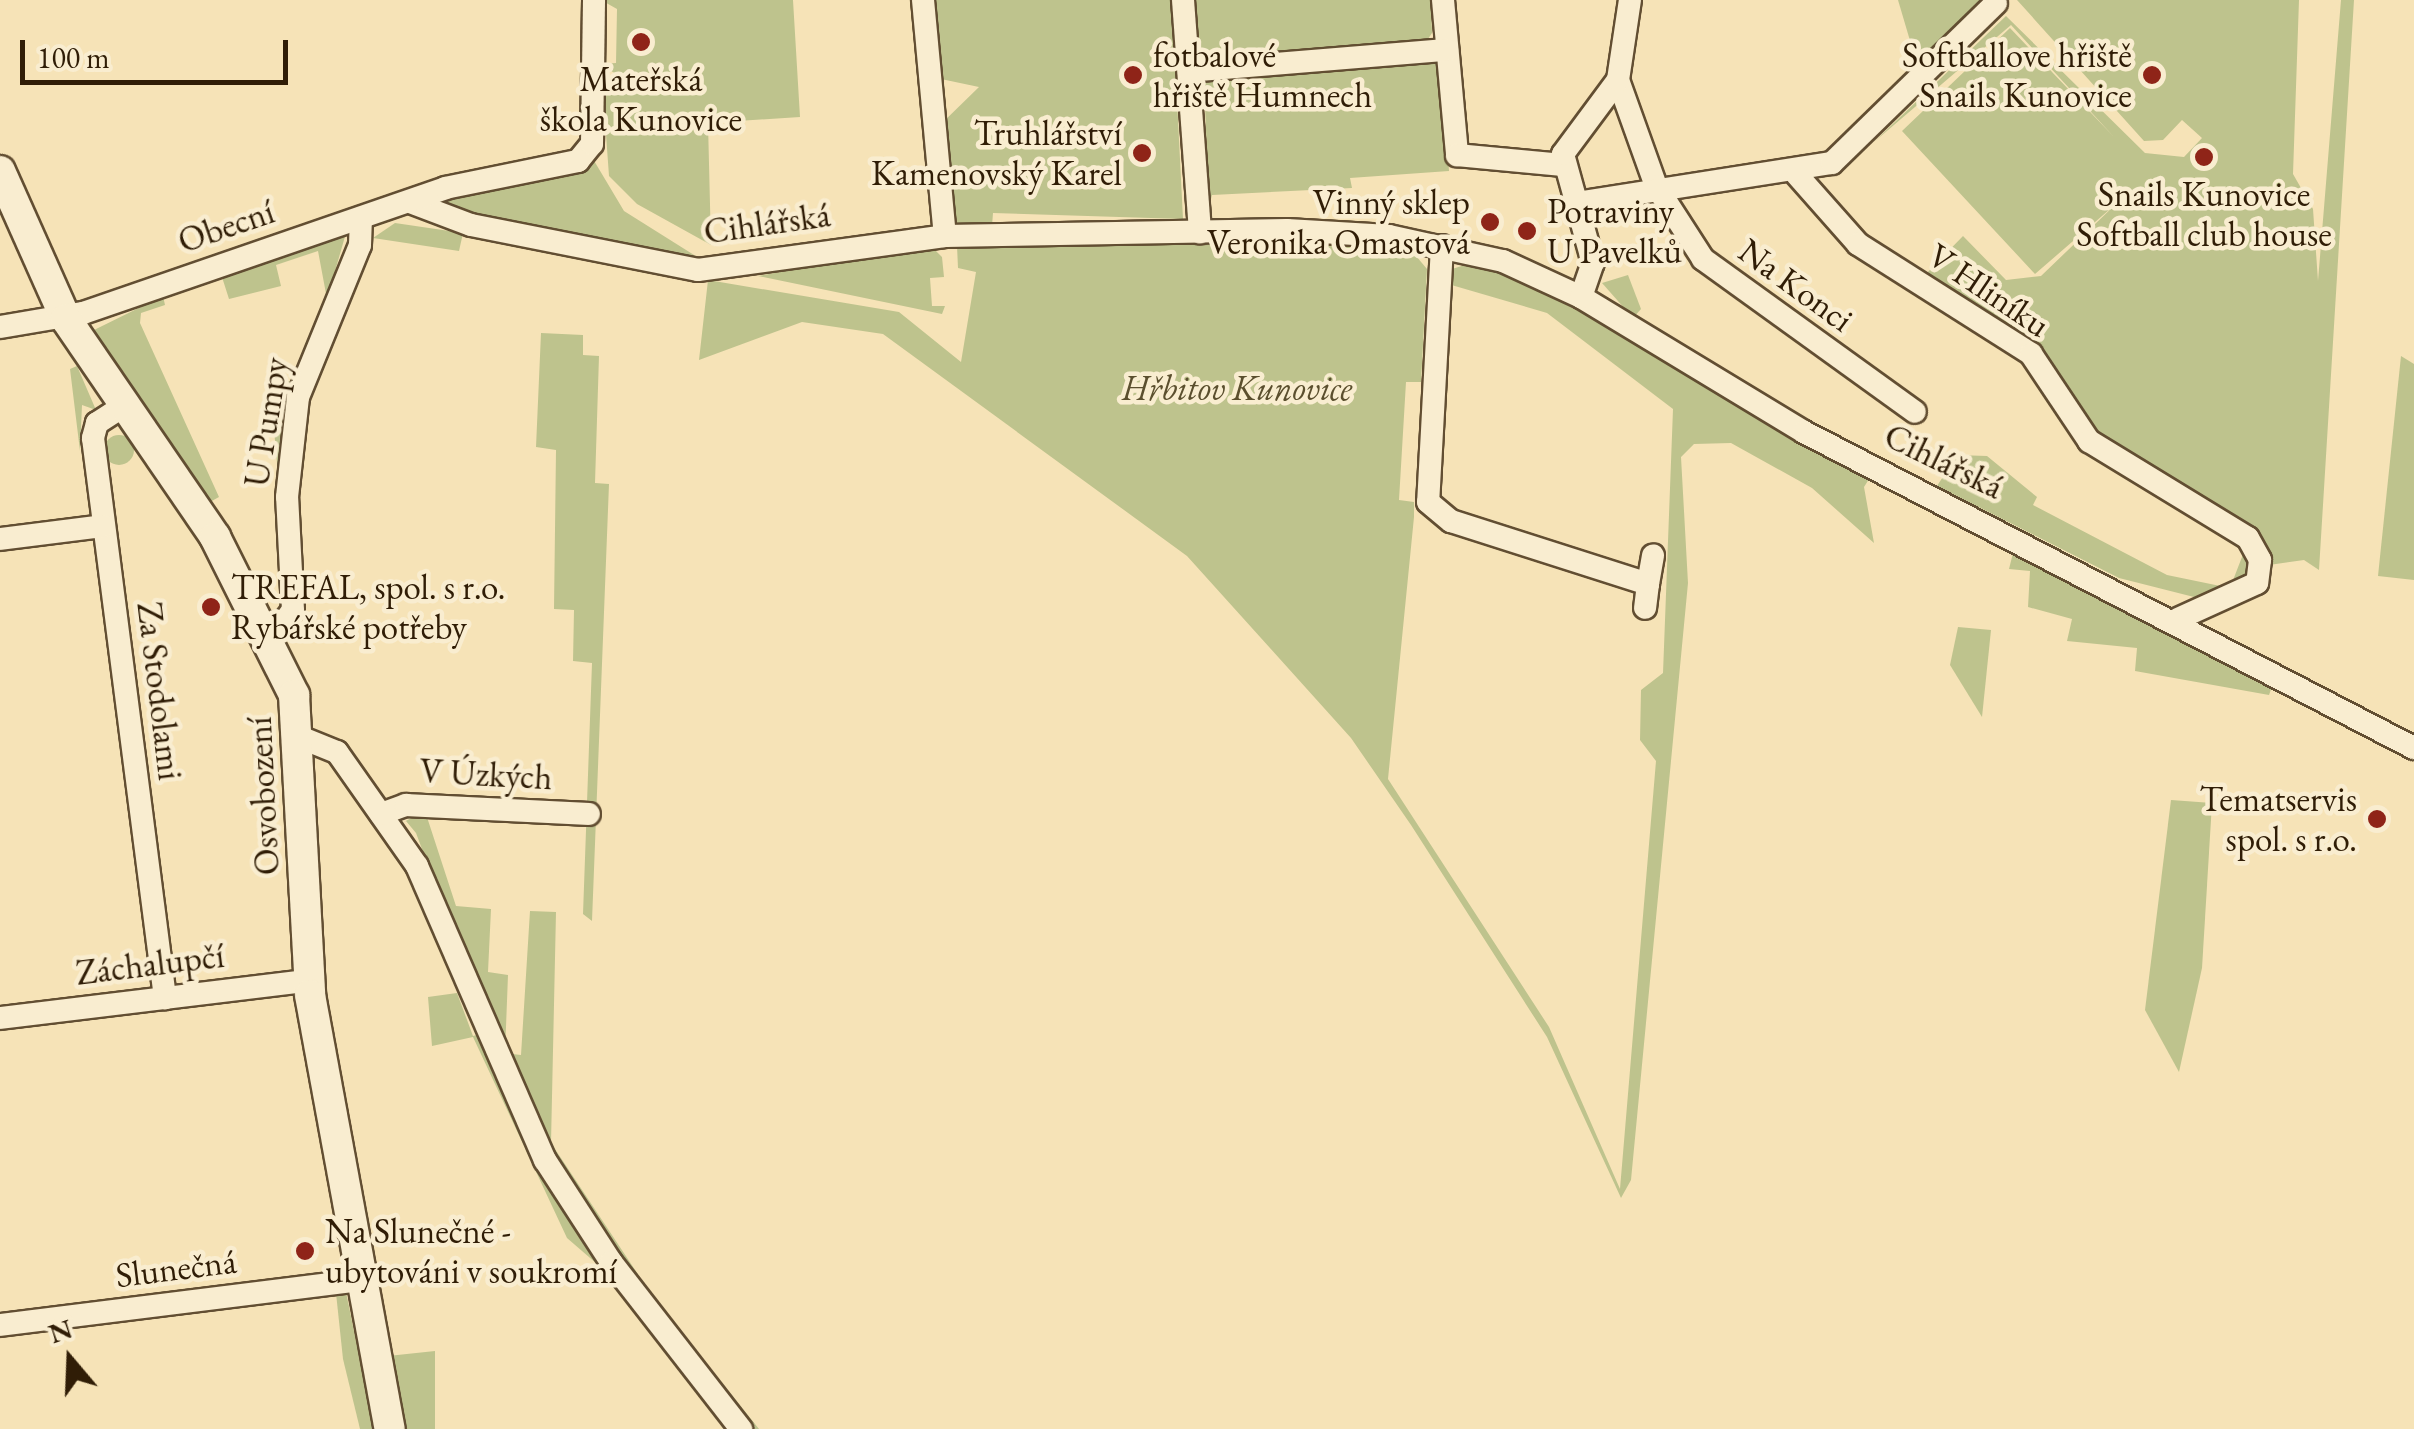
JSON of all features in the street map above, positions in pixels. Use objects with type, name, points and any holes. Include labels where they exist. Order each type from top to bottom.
[{"type":"main road","name":"Osvobození","points":[[0,171],[66,318],[122,406],[216,536],[271,639],[302,738],[308,981],[390,1429]]},
{"type":"street","name":"Obecní","points":[[0,327],[66,318],[435,192],[586,155],[594,0]]},
{"type":"street","points":[[923,0],[945,236]]},
{"type":"street","points":[[1183,0],[1200,232]]},
{"type":"street","points":[[1443,0],[1458,155],[1563,165]]},
{"type":"street","points":[[1580,297],[1593,264],[1563,165],[1572,133],[1618,80],[1630,0]]},
{"type":"street","points":[[1576,203],[1798,175],[1861,143],[1996,3]]},
{"type":"street","points":[[1189,71],[1446,50]]},
{"type":"street","name":"Na Konci","points":[[1618,80],[1660,195],[1727,283],[1915,412]]},
{"type":"street","name":"V Hliníku","points":[[1798,175],[1858,244],[2031,354],[2089,441],[2239,529],[2256,548],[2260,578],[2178,619]]},
{"type":"street","name":"Cihlářská","points":[[410,202],[471,224],[686,269],[945,236],[1348,231],[1442,246],[1580,297],[1804,432],[2178,619],[2414,748]]},
{"type":"street","name":"U Pumpy","points":[[271,639],[293,610],[287,498],[298,397],[360,245],[360,218]]},
{"type":"street","points":[[1442,246],[1428,502],[1458,524],[1646,596],[1653,556]]},
{"type":"street","name":"Za Stodolami","points":[[122,406],[93,434],[165,998]]},
{"type":"street","points":[[0,539],[103,526]]},
{"type":"street","points":[[302,738],[338,752],[426,880],[497,1065],[546,1160],[611,1262],[742,1429]]},
{"type":"street","name":"V Úzkých","points":[[380,814],[406,804],[590,814]]},
{"type":"street","name":"Záchalupčí","points":[[0,1018],[308,981]]},
{"type":"street","name":"Slunečná","points":[[0,1325],[361,1280]]},
{"type":"green space","points":[[601,0],[793,0],[800,117],[708,123],[711,245],[637,204],[609,176],[603,93],[620,88],[621,77],[600,64],[616,63],[617,9]]},
{"type":"green space","points":[[930,0],[1172,0],[1183,219],[993,213],[992,226],[957,225],[939,126],[979,87],[941,79]]},
{"type":"green space","points":[[1188,0],[1431,0],[1432,33],[1426,42],[1201,63]]},
{"type":"green space","points":[[1898,0],[1988,0],[1929,64],[1911,44]]},
{"type":"green space","points":[[2017,0],[2299,0],[2293,174],[2313,209],[2318,281],[2341,0],[2354,0],[2319,570],[2304,560],[2269,565],[2228,511],[2086,427],[2051,372],[1925,275],[1963,236],[2006,280],[2041,276],[2117,203],[2035,274],[1902,131],[2010,28],[2114,137],[2011,25],[1874,142],[2006,16],[2145,153],[2184,157],[2202,138],[2182,120],[2163,140],[2144,141]]},
{"type":"green space","points":[[1431,57],[1442,69],[1449,171],[1350,178],[1352,188],[1212,195],[1209,207],[1204,80]]},
{"type":"green space","points":[[593,159],[624,211],[702,260],[486,220],[441,201]]},
{"type":"green space","points":[[395,223],[463,233],[459,251],[373,238]]},
{"type":"green space","points":[[346,233],[327,299],[318,251],[276,265],[281,286],[229,299],[221,274]]},
{"type":"green space","name":"Hřbitov Kunovice","points":[[1351,239],[1411,250],[1427,269],[1421,382],[1406,382],[1399,500],[1414,502],[1414,517],[1388,779],[1549,1027],[1620,1189],[1656,761],[1640,740],[1641,690],[1663,673],[1673,409],[1547,313],[1448,284],[1449,270],[1471,263],[1525,277],[1871,476],[1864,487],[1874,543],[1812,488],[1731,443],[1694,444],[1681,457],[1688,583],[1631,1180],[1621,1198],[1547,1037],[1411,825],[1351,738],[1187,556],[883,334],[802,322],[699,360],[708,280],[899,312],[961,362],[976,272],[958,268],[957,246]]},
{"type":"green space","points":[[930,245],[942,257],[944,277],[930,278],[932,306],[945,306],[942,314],[758,276]]},
{"type":"green space","points":[[1628,275],[1641,309],[1633,318],[1602,283]]},
{"type":"green space","points":[[163,296],[165,305],[141,313],[140,323],[219,497],[210,502],[92,331]]},
{"type":"green space","points":[[541,333],[583,335],[583,355],[599,356],[595,483],[609,484],[592,921],[583,914],[592,663],[573,661],[574,610],[554,609],[556,450],[536,447]]},
{"type":"green space","points":[[2401,356],[2414,364],[2414,580],[2378,576]]},
{"type":"green space","points":[[77,366],[96,410],[82,405],[80,451],[70,369]]},
{"type":"green space","points":[[276,381],[295,381],[278,474],[271,397]]},
{"type":"green space","points":[[119,435],[130,439],[134,450],[130,461],[119,465],[108,461],[104,450],[108,439]]},
{"type":"green space","points":[[1957,455],[1987,456],[2037,497],[2033,505],[2167,575],[2230,588],[2247,544],[2249,578],[2229,592],[2194,597],[2119,578],[1937,486]]},
{"type":"green space","points":[[2015,545],[2274,681],[2269,695],[2135,671],[2137,648],[2067,641],[2072,619],[2028,607],[2030,571],[2009,569]]},
{"type":"green space","points":[[1958,627],[1991,630],[1982,717],[1950,665]]},
{"type":"green space","points":[[2171,800],[2212,803],[2202,968],[2179,1072],[2145,1010]]},
{"type":"green space","points":[[425,811],[456,906],[491,909],[488,972],[508,975],[505,1053],[521,1055],[530,911],[556,912],[551,1143],[653,1297],[759,1429],[726,1429],[604,1270],[567,1238],[473,1037],[432,1046],[428,997],[457,993],[473,1036],[490,1031],[416,833],[406,821],[398,825]]},
{"type":"green space","points":[[346,1292],[374,1429],[360,1429],[343,1359],[336,1293]]},
{"type":"green space","points":[[435,1351],[435,1429],[401,1429],[388,1356]]},
{"type":"place","name":"Mateřská škola Kunovice","points":[[641,42]]},
{"type":"place","name":"fotbalové hřiště Humnech","points":[[1133,75]]},
{"type":"place","name":"Softballove hřiště Snails Kunovice","points":[[2152,75]]},
{"type":"place","name":"Truhlářství Kamenovský Karel","points":[[1142,153]]},
{"type":"place","name":"Snails Kunovice Softball club house","points":[[2204,157]]},
{"type":"place","name":"Vinný sklep Veronika Omastová","points":[[1490,222]]},
{"type":"place","name":"Potraviny U Pavelků","points":[[1527,231]]},
{"type":"place","name":"TREFAL, spol. s r.o. Rybářské potřeby","points":[[211,607]]},
{"type":"place","name":"Tematservis spol. s r.o.","points":[[2377,819]]},
{"type":"place","name":"Na Slunečné - ubytováni v soukromí","points":[[305,1251]]}]
